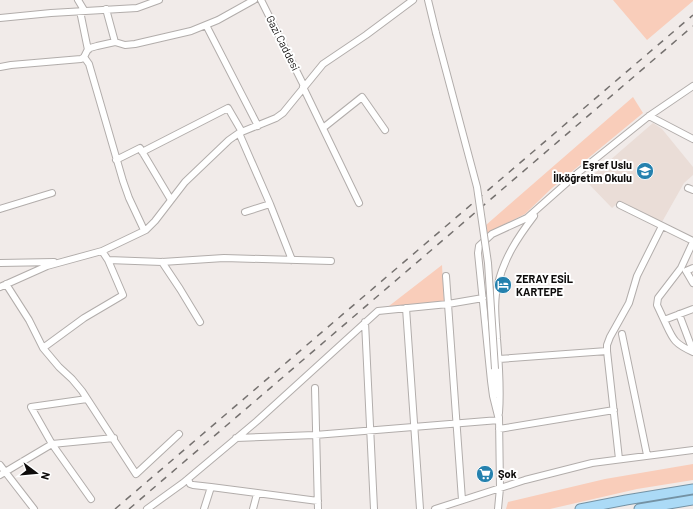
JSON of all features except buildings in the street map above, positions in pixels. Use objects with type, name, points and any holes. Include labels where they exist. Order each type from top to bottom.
[{"type":"highway","points":[[580,509],[693,489]]},
{"type":"highway","points":[[639,509],[693,500]]},
{"type":"highway","points":[[655,509],[693,505]]},
{"type":"street","points":[[78,0],[82,10],[88,50]]},
{"type":"street","points":[[0,18],[82,10],[136,8],[159,0]]},
{"type":"street","points":[[0,67],[80,58],[84,57],[88,50],[93,46],[115,42],[125,45],[135,44],[191,31],[206,25],[254,0]]},
{"type":"street","name":"Gazi Caddesi","points":[[261,0],[359,203]]},
{"type":"street","points":[[179,434],[136,474],[114,438],[77,384],[58,367],[43,348],[28,320],[2,286],[59,262],[102,251],[144,230],[155,222],[170,200],[208,159],[229,140],[240,133],[276,118],[283,113],[327,60],[366,35],[414,0]]},
{"type":"street","points":[[428,0],[477,187],[488,263],[499,420]]},
{"type":"street","points":[[106,9],[115,42]]},
{"type":"street","points":[[206,25],[258,126]]},
{"type":"street","points":[[84,57],[87,60],[92,72],[116,160],[129,198],[144,230]]},
{"type":"street","points":[[499,420],[493,396],[478,253],[479,246],[492,234],[522,221],[539,208],[569,180],[649,116],[692,88]]},
{"type":"street","points":[[323,128],[362,97],[385,130]]},
{"type":"street","points":[[142,152],[228,108],[270,204],[292,260]]},
{"type":"street","points":[[649,116],[693,139]]},
{"type":"street","points":[[116,160],[140,148],[170,200]]},
{"type":"street","points":[[0,209],[52,193]]},
{"type":"street","points":[[245,212],[270,204]]},
{"type":"street","points":[[620,204],[693,241],[684,269],[658,298],[657,305],[674,341],[680,346],[693,351]]},
{"type":"street","points":[[498,509],[500,488],[500,380],[495,302],[498,284],[509,254],[539,208]]},
{"type":"street","points":[[619,458],[607,351],[608,342],[629,303],[637,276],[662,226]]},
{"type":"street","points":[[43,348],[84,318],[123,295],[108,260],[102,251]]},
{"type":"street","points":[[108,260],[162,262],[224,258],[331,261]]},
{"type":"street","points":[[0,263],[59,262]]},
{"type":"street","points":[[162,262],[200,322]]},
{"type":"street","points":[[684,269],[693,268]]},
{"type":"street","points":[[684,269],[693,284]]},
{"type":"street","points":[[446,276],[462,500]]},
{"type":"street","points":[[147,509],[188,479],[236,438],[378,311],[448,304],[483,298]]},
{"type":"street","points":[[406,308],[420,509]]},
{"type":"street","points":[[664,320],[693,309]]},
{"type":"street","points":[[679,314],[693,351]]},
{"type":"street","points":[[365,322],[374,509]]},
{"type":"street","points":[[622,334],[647,455]]},
{"type":"street","points":[[499,359],[607,351]]},
{"type":"street","points":[[315,388],[318,509]]},
{"type":"street","points":[[87,399],[31,407],[52,444],[91,499]]},
{"type":"street","points":[[499,429],[614,410]]},
{"type":"street","points":[[236,438],[315,435],[499,420]]},
{"type":"street","points":[[2,473],[52,444],[114,438]]},
{"type":"street","points":[[435,509],[526,480],[585,465],[619,458],[693,450]]},
{"type":"street","points":[[0,465],[2,473],[34,509]]},
{"type":"street","points":[[188,479],[190,484],[193,485],[318,501]]},
{"type":"street","points":[[204,509],[211,487]]},
{"type":"street","points":[[253,509],[257,494]]},
{"type":"shaded area","points":[[613,0],[693,0],[693,1],[647,40]]},
{"type":"shaded area","points":[[633,97],[643,113],[552,188],[525,214],[487,233],[486,225]]},
{"type":"shaded area","name":"Eşref Uslu İlköğretim Okulu","points":[[653,123],[662,129],[693,167],[693,175],[684,183],[662,222],[620,201],[612,208],[586,181]]},
{"type":"shaded area","points":[[442,265],[444,301],[389,306]]},
{"type":"shaded area","points":[[693,464],[693,480],[637,489],[550,509],[506,509],[508,502],[605,479]]},
{"type":"railway","points":[[115,509],[693,15]]},
{"type":"railway","points":[[129,509],[693,26]]},
{"type":"place","name":"Eşref Uslu İlköğretim Okulu","points":[[645,171]]},
{"type":"place","name":"ZERAY ESİL KARTEPE","points":[[503,285]]},
{"type":"place","name":"Şok","points":[[485,474]]}]
